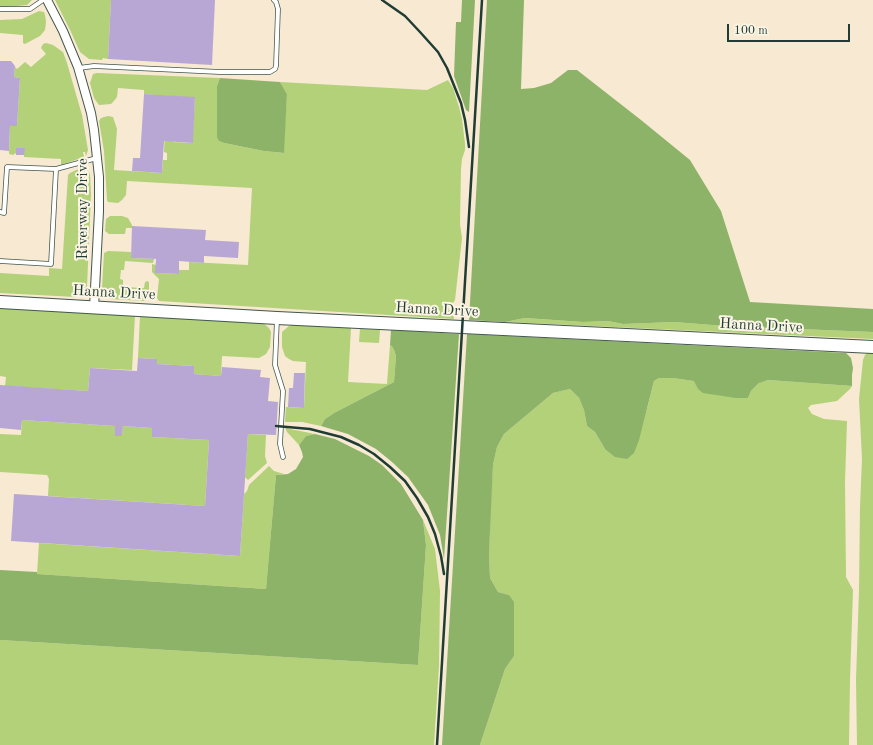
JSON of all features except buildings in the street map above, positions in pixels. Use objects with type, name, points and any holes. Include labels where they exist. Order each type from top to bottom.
[{"type":"street","name":"Riverway Drive","points":[[47,0],[63,31],[78,68],[91,113],[99,177],[99,210],[94,308]]},
{"type":"street","name":"Hanna Drive","points":[[0,302],[277,318],[873,347]]},
{"type":"lane","points":[[0,9],[30,9],[43,0]]},
{"type":"lane","points":[[78,68],[94,66],[220,72],[270,72],[275,69],[276,66],[278,9],[274,0]]},
{"type":"lane","points":[[0,212],[4,213],[7,167],[56,170],[97,158]]},
{"type":"lane","points":[[0,261],[51,264],[56,170]]},
{"type":"lane","points":[[277,318],[275,365],[283,391],[280,444],[284,457]]},
{"type":"green space","points":[[0,0],[32,0],[27,5],[0,7]]},
{"type":"green space","points":[[55,0],[111,0],[108,59],[89,59],[80,52]]},
{"type":"green space","points":[[462,0],[475,0],[469,112],[466,110],[454,76],[456,22],[461,22]]},
{"type":"green space","points":[[487,0],[524,0],[521,89],[534,88],[551,83],[568,70],[577,70],[690,160],[721,211],[750,302],[873,309],[873,332],[725,326],[674,322],[623,324],[608,321],[583,322],[525,318],[505,322],[469,320]]},
{"type":"green space","points":[[39,11],[44,12],[46,22],[45,30],[40,36],[25,44],[23,43],[23,35],[0,33],[0,20],[22,19]]},
{"type":"green space","points":[[46,43],[53,45],[63,52],[82,115],[88,150],[86,156],[85,152],[83,152],[84,157],[61,165],[61,159],[24,157],[24,148],[16,148],[16,153],[13,155],[9,154],[10,126],[17,126],[20,78],[14,77],[15,67],[17,69],[25,62],[31,67],[46,54],[41,48],[43,44]]},
{"type":"green space","points":[[93,74],[220,78],[217,86],[219,141],[264,151],[283,153],[287,94],[280,82],[427,90],[448,80],[453,88],[459,107],[465,144],[461,169],[460,224],[462,238],[455,300],[448,308],[454,315],[454,319],[159,301],[157,298],[159,279],[152,272],[152,264],[156,265],[156,273],[178,274],[179,270],[189,270],[189,262],[248,265],[252,188],[127,181],[126,195],[122,200],[118,203],[108,202],[104,151],[99,121],[101,118],[108,116],[113,117],[117,129],[114,170],[162,173],[163,160],[167,160],[167,153],[164,152],[166,107],[173,142],[192,143],[195,98],[144,94],[144,90],[118,88],[117,97],[111,104],[99,105],[94,98],[90,83]]},
{"type":"green space","points":[[220,78],[280,82],[287,94],[284,153],[264,151],[219,141],[217,137],[217,86]]},
{"type":"green space","points":[[85,168],[85,173],[88,173],[87,169],[90,174],[91,194],[87,287],[84,293],[76,297],[0,293],[0,273],[49,276],[49,268],[62,269],[68,175],[76,170]]},
{"type":"green space","points":[[110,216],[122,216],[128,218],[132,228],[126,228],[125,234],[109,234],[105,231],[106,219]]},
{"type":"green space","points":[[108,251],[131,252],[131,258],[154,259],[153,263],[125,261],[124,270],[121,270],[120,279],[123,280],[123,287],[144,288],[145,282],[148,281],[149,296],[146,301],[110,299],[104,294],[102,288],[104,253]]},
{"type":"green space","points":[[0,307],[135,315],[132,370],[90,368],[88,391],[5,386],[6,377],[0,376]]},
{"type":"green space","points":[[140,316],[263,323],[271,332],[270,347],[266,354],[259,358],[222,356],[221,376],[194,374],[194,366],[157,364],[157,359],[138,358]]},
{"type":"green space","points":[[525,318],[583,322],[608,321],[623,324],[674,322],[725,326],[873,332],[873,339],[505,322]]},
{"type":"green space","points":[[289,326],[351,328],[348,382],[387,384],[390,345],[392,345],[396,356],[394,382],[334,413],[325,419],[321,426],[302,422],[285,422],[286,407],[304,408],[306,362],[293,361],[289,359],[285,356],[282,347],[282,332]]},
{"type":"green space","points":[[360,329],[380,330],[379,343],[359,342]]},
{"type":"green space","points":[[391,330],[459,334],[444,559],[440,535],[428,505],[408,477],[376,449],[348,434],[321,426],[325,419],[334,413],[394,382],[396,356],[392,346],[390,345]]},
{"type":"green space","points":[[467,334],[846,353],[851,358],[853,368],[852,386],[768,380],[759,383],[751,391],[748,398],[736,398],[703,393],[698,389],[694,381],[659,378],[654,381],[639,440],[634,453],[627,459],[615,457],[605,449],[595,432],[587,426],[584,410],[579,398],[570,389],[553,393],[504,434],[497,447],[493,465],[489,553],[490,578],[498,592],[509,595],[514,602],[514,656],[505,669],[480,745],[442,745]]},
{"type":"green space","points":[[867,353],[873,353],[873,745],[857,745],[856,680],[862,459],[859,399],[863,360]]},
{"type":"green space","points":[[659,378],[695,381],[698,389],[748,398],[751,391],[760,382],[768,380],[852,386],[837,401],[811,405],[808,408],[812,414],[824,419],[847,421],[845,482],[846,577],[853,590],[849,745],[480,745],[505,669],[514,656],[509,595],[498,592],[490,578],[490,514],[493,465],[497,447],[504,434],[553,393],[570,389],[579,398],[584,410],[587,426],[595,432],[605,449],[642,426],[654,381]]},
{"type":"green space","points":[[22,420],[115,426],[115,436],[122,436],[123,426],[152,428],[152,437],[209,440],[205,506],[48,496],[49,479],[47,475],[0,472],[0,434],[21,435]]},
{"type":"green space","points":[[285,427],[315,434],[306,436],[299,445],[287,432]]},
{"type":"green space","points":[[248,434],[266,435],[265,456],[267,463],[248,480],[245,477]]},
{"type":"green space","points":[[315,434],[335,439],[369,456],[382,465],[401,484],[423,520],[426,545],[418,665],[0,640],[0,570],[37,572],[37,574],[266,589],[276,475],[288,474],[296,469],[303,457],[299,445],[306,436]]},
{"type":"green space","points":[[269,466],[274,471],[284,474],[276,475],[266,589],[37,574],[39,543],[240,556],[244,494],[249,485]]},
{"type":"green space","points":[[423,520],[435,549],[440,591],[439,666],[434,745],[0,745],[0,640],[418,665],[426,545]]},
{"type":"railway","points":[[382,0],[405,16],[438,52],[447,68],[461,103],[469,147]]},
{"type":"railway","points":[[437,745],[482,0]]},
{"type":"railway","points":[[276,426],[310,429],[341,437],[374,454],[390,467],[405,481],[428,517],[435,534],[444,574]]}]
